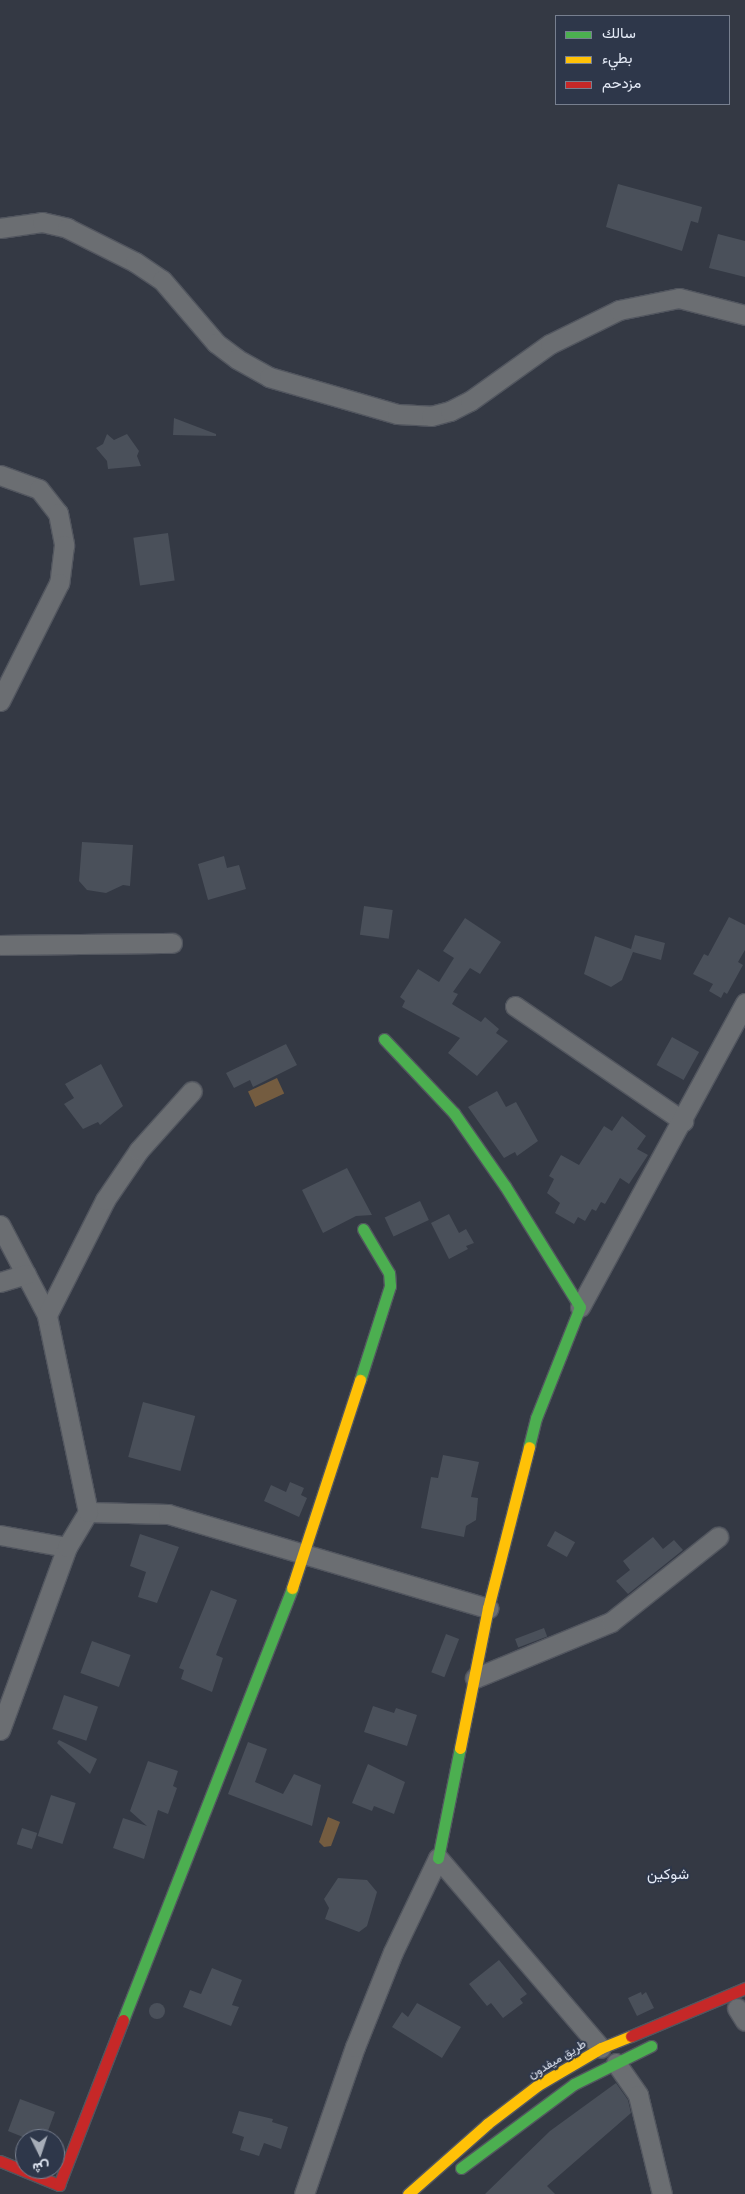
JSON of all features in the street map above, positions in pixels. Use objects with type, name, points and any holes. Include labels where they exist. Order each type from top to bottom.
[{"type":"street","points":[[0,228],[42,222],[67,228],[135,262],[162,280],[216,343],[237,359],[269,377],[396,414],[431,416],[470,401],[550,344],[619,310],[679,298],[745,315]]},
{"type":"street","points":[[0,475],[39,489],[58,513],[64,545],[59,584],[0,701]]},
{"type":"street","points":[[0,945],[172,943]]},
{"type":"street","points":[[304,2194],[355,2047],[393,1952],[438,1858],[488,1608],[536,1418],[580,1307],[683,1121],[745,1003]]},
{"type":"street","points":[[515,1006],[683,1121]]},
{"type":"street","points":[[384,1039],[454,1113],[505,1186],[580,1307]]},
{"type":"street","points":[[46,1315],[105,1200],[138,1150],[192,1091]]},
{"type":"street","points":[[0,1225],[46,1315],[88,1512],[67,1547],[0,1730]]},
{"type":"street","points":[[0,2161],[57,2189],[305,1555],[390,1286],[389,1273],[363,1229]]},
{"type":"street","points":[[0,1282],[26,1274]]},
{"type":"street","points":[[88,1512],[168,1514],[488,1608]]},
{"type":"street","points":[[0,1535],[67,1547]]},
{"type":"street","points":[[475,1678],[611,1622],[718,1537]]},
{"type":"street","points":[[438,1858],[601,2048]]},
{"type":"street","name":"طريق ميفدون","points":[[408,2194],[487,2124],[538,2084],[601,2048],[745,1988]]},
{"type":"street","points":[[450,2177],[574,2084],[659,2043]]},
{"type":"street","points":[[616,2063],[638,2095],[662,2194]]},
{"type":"shaded area","points":[[277,1078],[284,1093],[255,1107],[248,1092]]},
{"type":"shaded area","points":[[328,1817],[340,1822],[331,1846],[324,1847],[319,1842]]},
{"type":"building","points":[[618,184],[702,207],[698,223],[691,221],[682,251],[606,227]]},
{"type":"building","points":[[718,234],[745,241],[745,277],[709,268]]},
{"type":"building","points":[[174,418],[216,434],[216,436],[173,435]]},
{"type":"building","points":[[107,434],[114,440],[127,434],[139,451],[137,456],[141,466],[108,469],[107,461],[96,448],[103,444]]},
{"type":"building","points":[[168,533],[175,581],[140,585],[133,538]]},
{"type":"building","points":[[82,842],[133,845],[130,886],[123,885],[106,893],[87,890],[79,881]]},
{"type":"building","points":[[224,856],[227,868],[239,865],[246,889],[208,900],[198,864]]},
{"type":"building","points":[[364,906],[393,910],[389,939],[360,935]]},
{"type":"building","points":[[729,917],[745,925],[745,950],[738,962],[743,965],[727,994],[724,992],[721,998],[709,991],[713,984],[693,974],[704,954],[708,956]]},
{"type":"building","points":[[465,918],[501,942],[480,974],[470,968],[453,992],[458,994],[452,1004],[481,1022],[485,1017],[499,1029],[496,1033],[508,1041],[477,1076],[448,1053],[460,1038],[402,1007],[405,1001],[400,997],[418,969],[439,982],[454,958],[443,951]]},
{"type":"building","points":[[635,935],[665,943],[661,960],[633,952],[622,980],[611,987],[584,974],[595,936],[631,949]]},
{"type":"building","points":[[672,1037],[699,1052],[684,1080],[656,1065]]},
{"type":"building","points":[[286,1044],[297,1065],[253,1087],[250,1080],[234,1088],[226,1073]]},
{"type":"building","points":[[101,1064],[123,1106],[100,1125],[98,1122],[83,1129],[64,1104],[74,1098],[65,1084]]},
{"type":"building","points":[[497,1091],[506,1107],[516,1102],[538,1141],[517,1156],[515,1152],[504,1158],[468,1107]]},
{"type":"building","points":[[622,1116],[646,1136],[637,1149],[648,1155],[629,1184],[620,1178],[605,1204],[601,1202],[596,1211],[592,1209],[585,1221],[578,1217],[574,1224],[555,1213],[560,1203],[547,1193],[554,1179],[549,1176],[561,1155],[579,1165],[604,1126],[612,1131]]},
{"type":"building","points":[[347,1168],[372,1215],[356,1216],[323,1233],[302,1190]]},
{"type":"building","points":[[420,1201],[429,1220],[394,1237],[385,1217]]},
{"type":"building","points":[[449,1214],[459,1233],[466,1229],[474,1243],[466,1246],[468,1249],[449,1259],[431,1223]]},
{"type":"building","points":[[143,1402],[195,1416],[180,1471],[128,1457]]},
{"type":"building","points":[[443,1455],[479,1462],[471,1497],[478,1498],[476,1520],[466,1526],[464,1537],[421,1528],[431,1477],[438,1478]]},
{"type":"building","points":[[290,1482],[304,1488],[301,1495],[307,1498],[299,1517],[264,1501],[271,1485],[286,1492]]},
{"type":"building","points":[[555,1531],[575,1542],[567,1557],[547,1546]]},
{"type":"building","points":[[140,1534],[179,1547],[157,1603],[138,1597],[146,1572],[130,1566]]},
{"type":"building","points":[[653,1537],[663,1549],[674,1540],[683,1550],[628,1594],[616,1581],[630,1570],[623,1561]]},
{"type":"building","points":[[211,1590],[237,1600],[216,1655],[223,1658],[212,1692],[181,1679],[184,1670],[179,1668]]},
{"type":"building","points":[[544,1628],[547,1636],[518,1648],[515,1639]]},
{"type":"building","points":[[446,1634],[459,1639],[444,1677],[431,1672]]},
{"type":"building","points":[[92,1641],[131,1655],[119,1687],[80,1673]]},
{"type":"building","points":[[64,1695],[98,1707],[86,1741],[52,1729]]},
{"type":"building","points":[[373,1706],[394,1713],[396,1708],[417,1715],[407,1746],[364,1732]]},
{"type":"building","points":[[59,1740],[97,1759],[90,1774],[57,1743]]},
{"type":"building","points":[[248,1742],[267,1749],[255,1782],[283,1794],[294,1774],[321,1785],[312,1826],[228,1794]]},
{"type":"building","points":[[148,1761],[178,1771],[173,1786],[177,1788],[168,1814],[158,1810],[144,1859],[113,1848],[123,1818],[147,1826],[130,1811]]},
{"type":"building","points":[[368,1764],[405,1782],[394,1814],[374,1806],[372,1811],[352,1803]]},
{"type":"building","points":[[51,1795],[76,1803],[62,1844],[38,1836]]},
{"type":"building","points":[[22,1828],[37,1833],[32,1849],[17,1844]]},
{"type":"building","points":[[338,1878],[367,1880],[377,1892],[367,1926],[359,1932],[325,1919],[329,1908],[324,1899]]},
{"type":"building","points":[[499,1960],[527,1994],[520,1999],[523,2003],[503,2018],[491,2003],[487,2006],[469,1984]]},
{"type":"building","points":[[212,1968],[242,1980],[232,2005],[239,2007],[231,2026],[183,2007],[190,1990],[201,1994]]},
{"type":"building","points":[[641,1992],[642,1995],[646,1992],[654,2008],[637,2016],[628,1998]]},
{"type":"building","points":[[154,2003],[160,2003],[165,2008],[163,2017],[154,2019],[149,2014],[149,2008]]},
{"type":"building","points":[[417,2003],[461,2027],[442,2058],[392,2027],[402,2012],[408,2017]]},
{"type":"building","points":[[616,2083],[628,2100],[631,2113],[547,2186],[555,2194],[485,2194],[550,2131]]},
{"type":"building","points":[[20,2099],[55,2112],[49,2129],[15,2129],[15,2134],[8,2131]]},
{"type":"building","points":[[239,2111],[273,2119],[272,2122],[288,2127],[281,2149],[264,2143],[259,2156],[240,2150],[244,2137],[232,2133]]},
{"type":"traffic: fast","points":[[384,1039],[454,1113],[505,1186],[580,1307],[536,1418],[529,1447]]},
{"type":"traffic: fast","points":[[360,1380],[390,1286],[389,1273],[363,1229]]},
{"type":"traffic: fast","points":[[123,2020],[292,1588]]},
{"type":"traffic: fast","points":[[438,1858],[460,1748]]},
{"type":"traffic: fast","points":[[461,2168],[574,2084],[651,2046]]},
{"type":"traffic: slow","points":[[292,1588],[360,1380]]},
{"type":"traffic: slow","points":[[460,1748],[488,1608],[529,1447]]},
{"type":"traffic: slow","points":[[408,2194],[487,2124],[538,2085],[601,2048],[631,2036]]},
{"type":"traffic: jam","points":[[631,2036],[745,1988]]},
{"type":"traffic: jam","points":[[0,2161],[59,2185],[123,2020]]},
{"type":"district","name":"شوكين","points":[[668,1874]]}]
